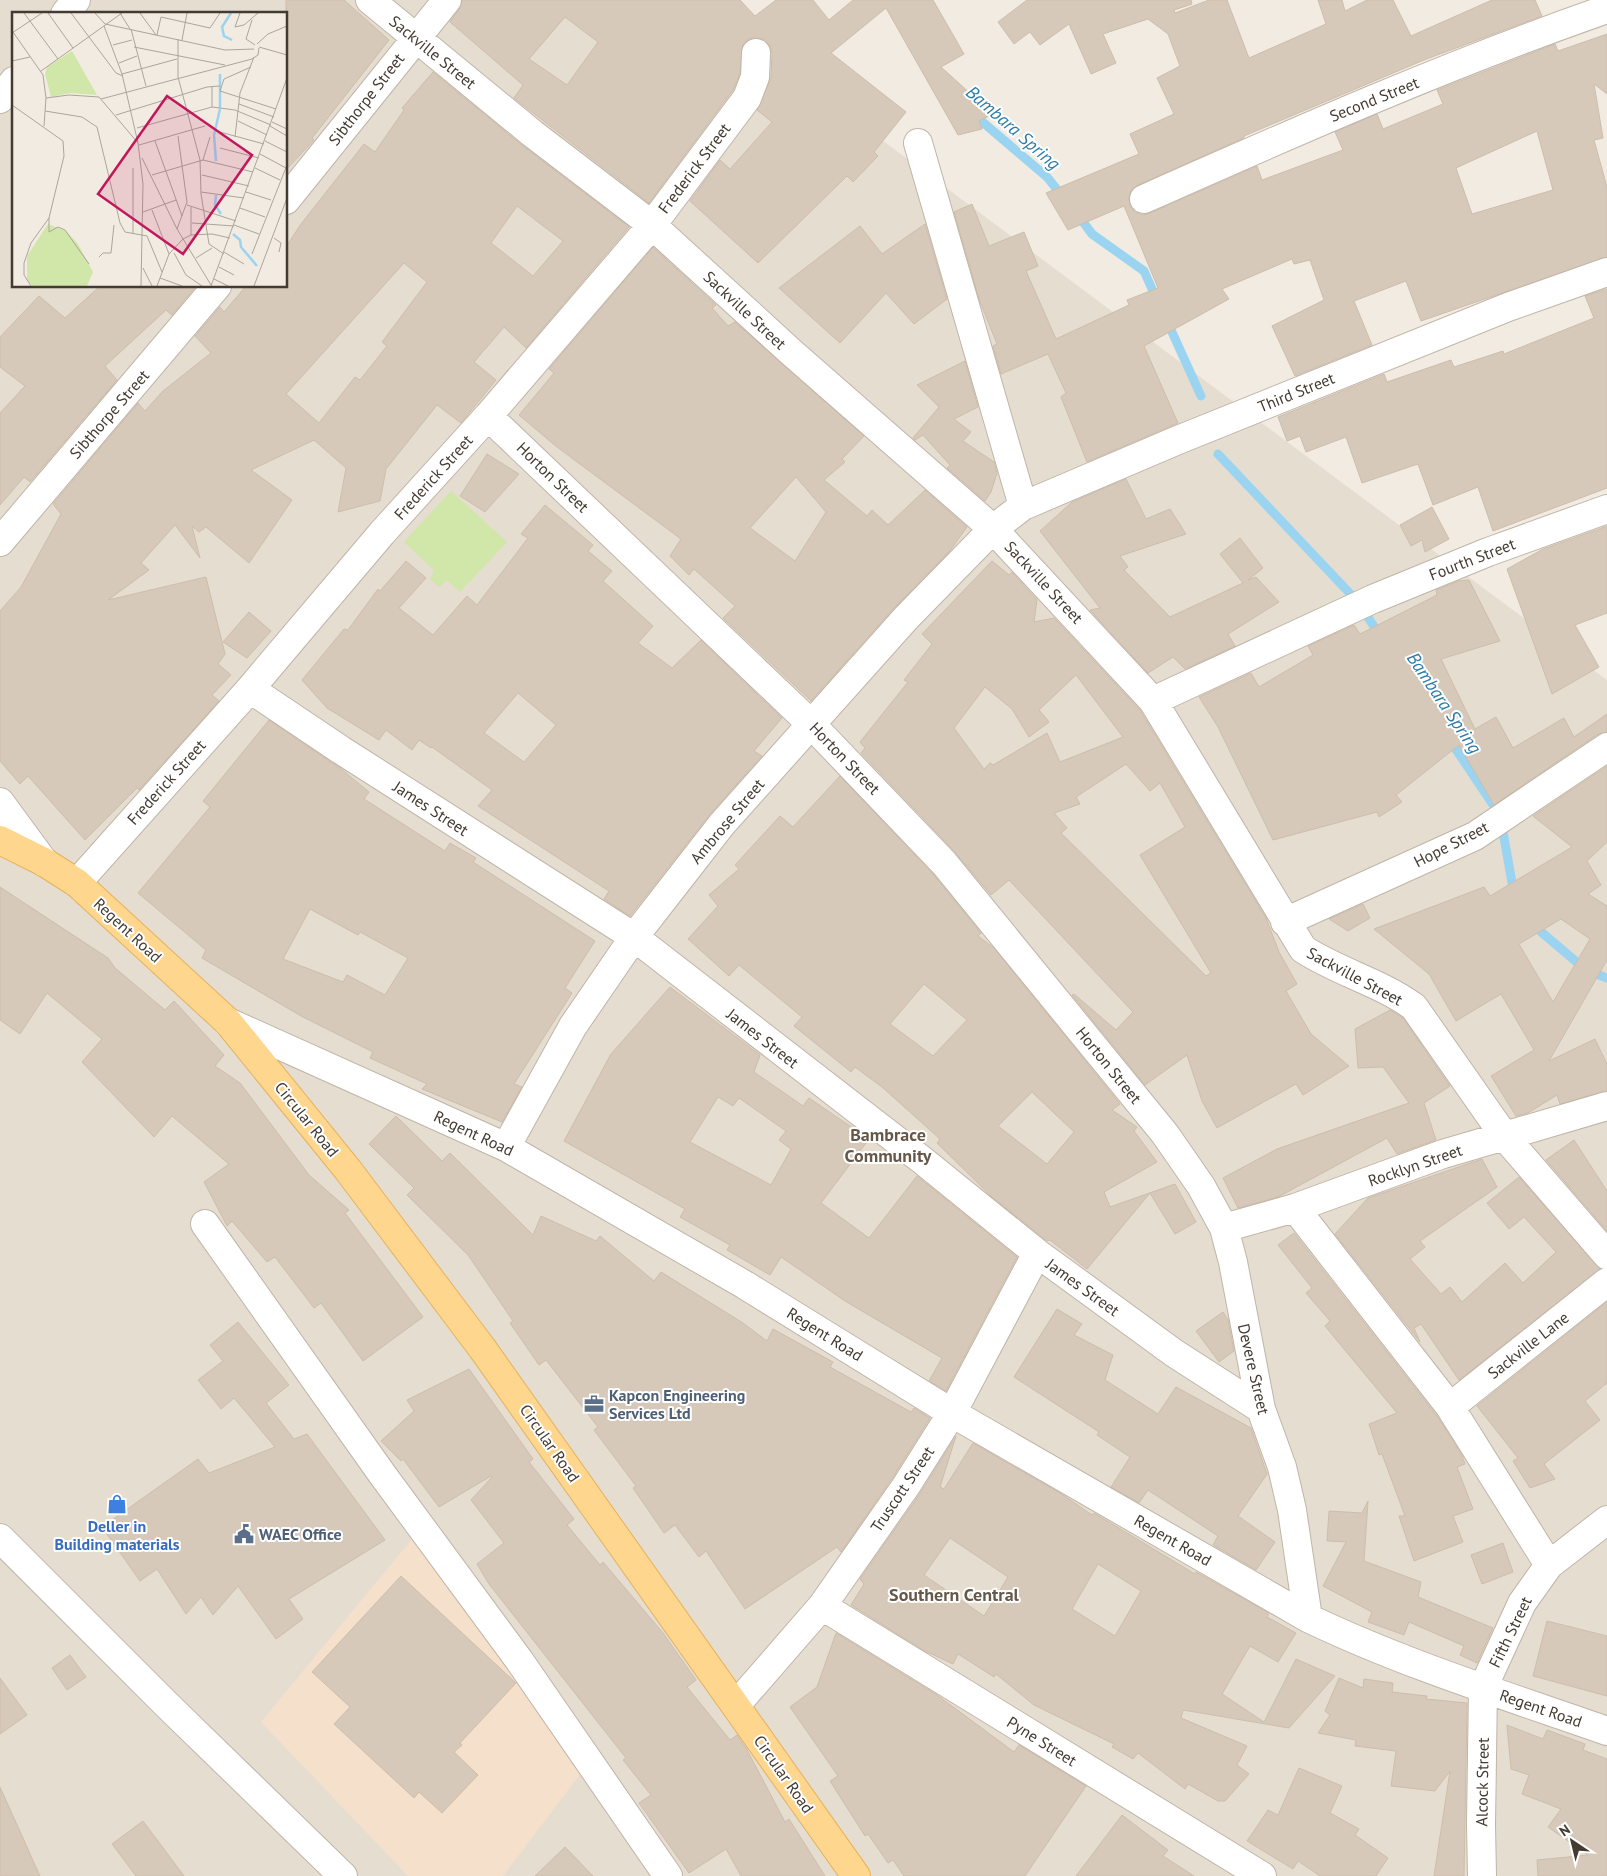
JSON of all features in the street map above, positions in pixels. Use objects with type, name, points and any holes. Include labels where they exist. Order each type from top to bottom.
[{"type":"main road","points":[[0,840],[44,862],[77,883]]},
{"type":"main road","name":"Regent Road","points":[[77,883],[228,1022]]},
{"type":"main road","name":"Circular Road","points":[[228,1022],[348,1170],[482,1348],[856,1876]]},
{"type":"street","points":[[67,12],[76,0]]},
{"type":"street","name":"Sackville Street","points":[[370,0],[533,134],[652,225],[791,352],[993,529],[1153,701],[1284,922],[1303,949],[1327,965],[1397,995],[1414,1007],[1505,1137],[1607,1255]]},
{"type":"street","name":"Sibthorpe Street","points":[[288,197],[415,37],[447,0]]},
{"type":"street","name":"Second Street","points":[[1144,199],[1304,128],[1523,38],[1607,9]]},
{"type":"street","name":"Frederick Street","points":[[77,883],[250,689],[382,533],[488,416],[652,225],[747,98],[755,77],[756,53]]},
{"type":"street","points":[[0,99],[12,84]]},
{"type":"street","points":[[918,143],[1022,506]]},
{"type":"street","name":"Third Street","points":[[993,529],[1022,506],[1356,367],[1508,307],[1607,272]]},
{"type":"street","name":"Sibthorpe Street","points":[[0,542],[215,288]]},
{"type":"street","name":"Horton Street","points":[[488,416],[810,723],[944,863],[1165,1134]]},
{"type":"street","name":"Fourth Street","points":[[1153,701],[1373,599],[1488,552],[1607,509]]},
{"type":"street","name":"Ambrose Street","points":[[506,1147],[573,1026],[634,937],[722,824],[810,723],[906,618],[993,529]]},
{"type":"street","name":"James Street","points":[[250,689],[341,750],[634,937],[922,1160],[1038,1253],[1174,1353],[1261,1409]]},
{"type":"street","name":"Hope Street","points":[[1284,922],[1475,836],[1607,746]]},
{"type":"street","points":[[0,802],[44,862]]},
{"type":"street","name":"Regent Road","points":[[228,1022],[506,1147],[745,1285],[952,1413],[1308,1618],[1346,1636],[1483,1688],[1607,1731]]},
{"type":"street","name":"Rocklyn Street","points":[[1224,1228],[1295,1208],[1443,1154],[1607,1106]]},
{"type":"street","name":"Devere Street","points":[[1165,1134],[1202,1186],[1224,1228],[1261,1409],[1282,1467],[1292,1510],[1308,1618]]},
{"type":"street","points":[[1295,1208],[1450,1407],[1548,1565]]},
{"type":"street","points":[[205,1224],[382,1474],[519,1660],[668,1876]]},
{"type":"street","name":"Truscott Street","points":[[736,1705],[822,1606],[906,1486],[952,1413],[1038,1253]]},
{"type":"street","name":"Sackville Lane","points":[[1450,1407],[1607,1282]]},
{"type":"street","name":"Fifth Street","points":[[1483,1688],[1522,1602],[1548,1565],[1607,1520]]},
{"type":"street","points":[[0,1538],[159,1697],[343,1876]]},
{"type":"street","name":"Pyne Street","points":[[822,1606],[1262,1876]]},
{"type":"street","name":"Alcock Street","points":[[1482,1876],[1483,1688]]},
{"type":"shaded area","points":[[0,0],[694,0],[1607,680],[1607,1876],[0,1876]]},
{"type":"shaded area","points":[[421,1528],[593,1757],[503,1876],[408,1876],[261,1722]]},
{"type":"green space","points":[[451,491],[507,542],[460,592],[447,580],[439,587],[430,579],[434,570],[404,542]]},
{"type":"building","points":[[286,0],[344,0],[389,40],[312,138],[314,140],[288,168],[288,12],[286,12]]},
{"type":"building","points":[[462,0],[740,0],[755,16],[776,0],[813,0],[829,20],[853,0],[933,0],[964,54],[941,67],[993,114],[979,121],[982,129],[958,135],[886,8],[831,53],[906,112],[874,152],[878,156],[853,182],[847,176],[758,263],[690,201],[720,160],[730,169],[772,122],[757,110],[771,78],[772,53],[770,46],[765,40],[756,37],[749,39],[743,44],[740,74],[733,90],[649,203],[514,98],[523,85],[450,22],[459,9]],"holes":[[[565,17],[598,42],[567,85],[529,59]]]},
{"type":"building","points":[[1027,0],[1191,0],[1192,4],[1174,10],[1175,13],[1209,0],[1227,0],[1249,58],[1326,24],[1318,0],[1342,0],[1345,11],[1367,0],[1393,0],[1411,36],[1492,0],[1535,0],[1542,16],[1424,60],[1244,136],[1244,138],[1138,185],[1131,190],[1129,197],[1130,205],[1135,212],[1143,215],[1150,213],[1257,166],[1262,180],[1343,150],[1335,132],[1377,114],[1383,129],[1443,104],[1437,90],[1555,44],[1558,51],[1607,34],[1607,94],[1594,84],[1603,138],[1594,140],[1607,187],[1607,257],[1421,321],[1406,281],[1354,301],[1372,345],[1295,376],[1272,326],[1324,300],[1310,260],[1294,264],[1292,259],[1222,289],[1229,299],[1144,346],[1178,423],[1087,462],[1061,397],[1066,393],[1048,354],[1001,374],[993,346],[997,344],[979,299],[954,212],[972,204],[989,246],[1024,232],[1038,266],[1026,271],[1056,339],[1129,305],[1127,300],[1158,288],[1124,206],[1068,230],[1046,193],[1139,154],[1130,134],[1174,114],[1157,78],[1180,66],[1168,34],[1148,19],[1103,34],[1116,63],[1091,74],[1069,24],[1040,45],[1030,32],[1014,44],[998,22]],"holes":[[[1537,131],[1553,190],[1472,214],[1456,168]]]},
{"type":"building","points":[[433,72],[523,146],[629,227],[526,348],[504,327],[474,362],[496,380],[461,423],[437,405],[386,469],[380,501],[338,512],[346,468],[314,440],[251,470],[292,500],[249,563],[206,527],[199,532],[192,526],[200,558],[175,525],[141,563],[149,570],[108,600],[206,577],[225,654],[218,664],[231,675],[212,695],[219,701],[139,790],[137,788],[85,840],[28,776],[20,784],[0,761],[0,611],[21,587],[61,514],[53,504],[138,403],[145,411],[163,391],[211,353],[195,336],[220,307],[224,312],[244,288],[288,288],[288,244],[301,224],[364,144],[375,152],[404,110],[402,108]],"holes":[[[517,206],[563,241],[533,276],[491,243]],[[404,263],[427,282],[382,342],[387,346],[360,380],[355,377],[319,423],[286,394]]]},
{"type":"building","points":[[925,224],[947,299],[914,324],[886,293],[840,343],[779,288],[860,226],[882,254]]},
{"type":"building","points":[[653,247],[716,305],[712,308],[728,326],[735,322],[864,436],[842,459],[845,462],[824,480],[867,516],[872,510],[888,525],[925,490],[967,527],[949,552],[894,608],[811,701],[723,618],[735,606],[694,569],[689,575],[670,556],[681,539],[557,447],[519,415],[554,373],[549,369]],"holes":[[[796,477],[826,512],[795,561],[750,528]]]},
{"type":"building","points":[[98,288],[194,288],[172,315],[166,310],[105,366],[117,380],[30,482],[24,477],[0,505],[0,413],[25,386],[0,367],[0,337],[39,296],[65,318]]},
{"type":"building","points":[[1607,289],[1607,488],[1493,531],[1478,487],[1433,505],[1418,464],[1362,483],[1346,437],[1306,452],[1300,436],[1287,441],[1278,417],[1384,374],[1387,382],[1451,360],[1454,367],[1503,351],[1504,354],[1594,318],[1585,296]]},
{"type":"building","points":[[965,361],[978,407],[954,419],[971,432],[963,441],[994,462],[997,473],[991,492],[985,501],[947,468],[950,465],[923,435],[915,440],[913,438],[939,407],[917,385]]},
{"type":"building","points":[[487,454],[519,474],[485,512],[460,496]]},
{"type":"building","points":[[1126,479],[1146,519],[1170,509],[1186,534],[1120,556],[1128,567],[1124,570],[1170,617],[1243,583],[1220,554],[1240,538],[1263,568],[1248,580],[1256,577],[1279,602],[1228,634],[1235,646],[1185,669],[1173,657],[1148,673],[1090,610],[1100,608],[1040,531],[1072,502]]},
{"type":"building","points":[[545,505],[593,545],[588,551],[612,571],[603,581],[653,626],[638,643],[672,668],[701,640],[782,718],[754,751],[762,756],[710,814],[630,916],[604,899],[609,891],[478,806],[492,790],[432,747],[419,740],[412,750],[386,730],[379,740],[327,708],[302,680],[344,629],[348,630],[378,589],[380,591],[406,561],[426,578],[399,608],[433,635],[467,596],[477,605],[528,538],[521,534]],"holes":[[[518,693],[556,725],[524,762],[484,733]]]},
{"type":"building","points":[[1432,507],[1449,539],[1425,552],[1422,540],[1411,546],[1400,525]]},
{"type":"building","points":[[1607,526],[1607,613],[1575,625],[1599,667],[1552,694],[1507,569],[1543,549]]},
{"type":"building","points":[[992,561],[1009,575],[1012,572],[1037,600],[1034,622],[1054,618],[1140,710],[1266,918],[1279,952],[1297,984],[1286,991],[1311,1034],[1349,1066],[1303,1095],[1296,1084],[1217,1128],[1202,1101],[1187,1055],[1145,1085],[1072,995],[1074,994],[1116,1030],[1133,1012],[1009,880],[991,895],[955,852],[861,753],[865,748],[860,742],[908,682],[904,680],[932,644],[922,634]],"holes":[[[1076,675],[1123,737],[1060,762],[1047,733],[993,765],[990,763],[984,769],[954,728],[985,687],[1012,709],[1029,737],[1049,722],[1039,710]],[[1126,764],[1150,791],[1160,783],[1185,827],[1140,855],[1211,973],[1206,976],[1061,833],[1067,828],[1054,813],[1080,804],[1076,797]]]},
{"type":"building","points":[[1469,580],[1500,641],[1441,659],[1475,729],[1496,717],[1513,748],[1564,718],[1574,737],[1607,714],[1607,732],[1598,734],[1494,805],[1459,745],[1396,795],[1402,802],[1379,817],[1377,812],[1273,840],[1218,727],[1199,697],[1251,673],[1259,687],[1313,655],[1308,646],[1354,625],[1360,634],[1437,595],[1436,590],[1459,581]]},
{"type":"building","points":[[249,612],[271,631],[247,658],[223,642]]},
{"type":"building","points":[[269,720],[340,768],[369,792],[364,799],[445,851],[450,843],[476,858],[473,862],[595,941],[565,988],[572,993],[514,1084],[522,1087],[502,1122],[422,1089],[427,1084],[370,1058],[373,1052],[301,1016],[202,958],[206,950],[138,893],[210,807],[203,801]],"holes":[[[310,909],[358,935],[360,932],[408,958],[385,995],[347,975],[343,982],[283,959]]]},
{"type":"building","points":[[1607,766],[1607,842],[1587,861],[1601,885],[1588,894],[1607,906],[1607,960],[1549,1061],[1595,1039],[1607,1064],[1607,1091],[1560,1104],[1557,1095],[1528,1113],[1516,1116],[1491,1076],[1534,1050],[1501,994],[1456,1021],[1429,974],[1374,929],[1484,887],[1490,896],[1572,847],[1533,816]],"holes":[[[1561,919],[1590,939],[1553,1002],[1519,944]]]},
{"type":"building","points":[[840,776],[932,873],[981,933],[978,936],[994,948],[1120,1104],[1112,1110],[1137,1127],[1134,1131],[1157,1162],[1104,1192],[1110,1207],[1175,1184],[1196,1222],[1175,1234],[1150,1193],[1087,1269],[1050,1240],[1047,1241],[991,1196],[937,1143],[940,1139],[882,1087],[855,1067],[851,1072],[794,1026],[802,1017],[739,965],[729,976],[688,939],[718,906],[709,895],[739,869],[735,865],[780,816],[793,827]],"holes":[[[924,984],[967,1020],[933,1056],[890,1024]],[[1032,1092],[1074,1132],[1047,1164],[998,1126]]]},
{"type":"building","points":[[0,887],[108,958],[115,968],[165,1010],[174,1001],[224,1055],[215,1066],[240,1083],[309,1175],[349,1210],[345,1213],[423,1317],[363,1361],[321,1303],[314,1308],[275,1257],[267,1262],[232,1221],[227,1226],[204,1182],[229,1164],[172,1116],[154,1137],[82,1062],[102,1039],[47,993],[20,1034],[0,1020]]},
{"type":"building","points":[[1363,904],[1370,918],[1348,931],[1329,919]]},
{"type":"building","points":[[670,987],[760,1055],[754,1072],[803,1106],[809,1098],[869,1139],[821,1203],[869,1238],[917,1176],[1017,1257],[946,1391],[929,1381],[942,1358],[845,1301],[781,1257],[770,1275],[727,1250],[730,1245],[680,1217],[685,1209],[564,1141],[611,1054]],"holes":[[[718,1097],[733,1106],[739,1098],[786,1131],[779,1140],[791,1149],[771,1185],[690,1142]]]},
{"type":"building","points":[[1390,1010],[1403,1018],[1450,1086],[1424,1103],[1436,1140],[1397,1154],[1387,1138],[1278,1197],[1238,1208],[1223,1178],[1277,1149],[1409,1103],[1383,1067],[1358,1068],[1355,1029]]},
{"type":"building","points":[[396,1116],[442,1161],[450,1153],[533,1235],[541,1216],[596,1241],[600,1236],[654,1281],[661,1272],[743,1323],[767,1341],[773,1329],[833,1362],[830,1367],[911,1412],[914,1408],[930,1418],[893,1477],[841,1552],[837,1547],[745,1609],[706,1551],[699,1557],[675,1525],[664,1533],[633,1488],[636,1486],[594,1430],[598,1427],[546,1360],[539,1365],[510,1323],[513,1321],[468,1255],[407,1195],[414,1188],[369,1144]]},
{"type":"building","points":[[1574,1140],[1607,1191],[1607,1231],[1546,1160]]},
{"type":"building","points":[[1482,1159],[1497,1187],[1420,1241],[1425,1247],[1410,1259],[1441,1294],[1450,1287],[1462,1302],[1505,1263],[1523,1283],[1556,1252],[1524,1217],[1509,1229],[1487,1203],[1519,1177],[1600,1269],[1459,1380],[1421,1324],[1414,1328],[1420,1342],[1335,1234],[1368,1198]]},
{"type":"building","points":[[1294,1233],[1437,1416],[1461,1453],[1465,1464],[1457,1467],[1473,1509],[1453,1516],[1463,1542],[1414,1561],[1399,1516],[1405,1516],[1382,1454],[1379,1455],[1369,1424],[1397,1413],[1325,1326],[1330,1321],[1306,1293],[1312,1288],[1278,1245]]},
{"type":"building","points":[[1607,1302],[1607,1383],[1585,1401],[1600,1420],[1544,1464],[1555,1479],[1530,1488],[1513,1461],[1518,1458],[1477,1406]]},
{"type":"building","points":[[1057,1309],[1082,1324],[1074,1335],[1113,1355],[1105,1380],[1158,1414],[1176,1387],[1251,1428],[1267,1474],[1238,1516],[1275,1542],[1256,1570],[1213,1545],[1218,1536],[1148,1490],[1139,1503],[1111,1487],[1130,1457],[1097,1435],[1099,1432],[1014,1377]]},
{"type":"building","points":[[1223,1312],[1228,1320],[1234,1351],[1219,1362],[1196,1331]]},
{"type":"building","name":"WAEC Office","points":[[238,1322],[289,1385],[266,1403],[294,1439],[307,1434],[385,1540],[289,1599],[303,1619],[276,1639],[238,1586],[213,1615],[201,1597],[186,1614],[157,1569],[140,1581],[102,1527],[198,1459],[209,1473],[275,1447],[234,1398],[221,1409],[198,1380],[223,1361],[210,1345]]},
{"type":"building","points":[[469,1369],[533,1459],[529,1462],[574,1519],[567,1525],[600,1565],[603,1562],[663,1633],[696,1680],[687,1687],[730,1740],[737,1735],[746,1748],[785,1822],[789,1819],[825,1876],[741,1876],[726,1849],[689,1873],[639,1803],[651,1795],[623,1760],[626,1758],[489,1584],[477,1564],[504,1543],[471,1500],[492,1477],[439,1507],[403,1459],[401,1461],[381,1441],[414,1411],[407,1400]]},
{"type":"building","points":[[956,1436],[940,1487],[944,1489],[973,1443],[1060,1493],[1092,1515],[1094,1513],[1195,1574],[1196,1572],[1269,1613],[1267,1617],[1296,1633],[1278,1662],[1250,1646],[1222,1694],[1264,1722],[1296,1659],[1335,1676],[1289,1728],[1183,1710],[1181,1718],[1247,1746],[1237,1765],[1249,1774],[1225,1801],[1218,1801],[1188,1784],[1185,1789],[1138,1753],[1133,1759],[1112,1747],[1114,1744],[1034,1705],[996,1674],[994,1677],[958,1654],[953,1664],[923,1650],[851,1605],[864,1584],[860,1579],[919,1495]],"holes":[[[950,1538],[1008,1577],[984,1616],[924,1575]],[[1098,1564],[1141,1591],[1115,1636],[1072,1609]]]},
{"type":"building","points":[[1368,1501],[1364,1561],[1421,1582],[1418,1597],[1493,1628],[1477,1663],[1460,1655],[1464,1646],[1409,1622],[1404,1635],[1368,1622],[1372,1612],[1323,1586],[1346,1542],[1327,1541],[1329,1511],[1362,1513]]},
{"type":"building","points":[[1503,1543],[1513,1572],[1482,1584],[1471,1555]]},
{"type":"building","points":[[401,1576],[516,1683],[460,1743],[462,1745],[454,1752],[478,1775],[442,1813],[419,1792],[414,1798],[334,1724],[350,1707],[312,1672]]},
{"type":"building","points":[[1547,1621],[1607,1636],[1607,1696],[1533,1676]]},
{"type":"building","points":[[836,1633],[937,1695],[1014,1752],[1019,1745],[1086,1786],[1025,1876],[904,1876],[893,1860],[888,1863],[868,1834],[865,1836],[830,1781],[838,1776],[790,1707],[817,1687]]},
{"type":"building","points":[[70,1655],[86,1677],[67,1690],[52,1668]]},
{"type":"building","points":[[0,1678],[27,1715],[0,1734]]},
{"type":"building","points":[[1339,1678],[1363,1688],[1364,1679],[1393,1683],[1392,1692],[1427,1696],[1426,1699],[1467,1703],[1464,1876],[1434,1876],[1450,1771],[1435,1791],[1391,1786],[1396,1751],[1355,1746],[1356,1740],[1318,1733],[1330,1715],[1325,1711]]},
{"type":"building","points":[[1507,1725],[1543,1739],[1547,1730],[1585,1744],[1583,1750],[1607,1759],[1607,1876],[1538,1876],[1537,1860],[1588,1855],[1548,1827],[1561,1809],[1522,1794],[1529,1775],[1511,1769]]},
{"type":"building","points":[[1299,1768],[1342,1786],[1330,1813],[1359,1829],[1355,1835],[1388,1858],[1376,1876],[1320,1876],[1298,1861],[1293,1869],[1247,1841],[1268,1810],[1278,1815]]},
{"type":"building","points":[[0,1787],[40,1876],[0,1876]]},
{"type":"building","points":[[1122,1815],[1168,1850],[1163,1856],[1194,1876],[1076,1876]]},
{"type":"building","points":[[143,1821],[184,1876],[136,1876],[112,1844]]},
{"type":"building","points":[[565,1847],[593,1876],[535,1876]]},
{"type":"waterway","name":"Bambara Spring","points":[[972,113],[1047,177],[1063,197]]},
{"type":"waterway","name":"Bambara Spring","points":[[1078,215],[1092,234],[1144,271],[1157,300]]},
{"type":"waterway","name":"Bambara Spring","points":[[1167,321],[1201,396]]},
{"type":"waterway","name":"Bambara Spring","points":[[1218,454],[1357,601],[1381,637]]},
{"type":"waterway","name":"Bambara Spring","points":[[1449,739],[1500,815],[1514,894]]},
{"type":"waterway","name":"Bambara Spring","points":[[1533,925],[1586,970],[1607,978]]},
{"type":"place","name":"Kapcon Engineering Services Ltd","points":[[594,1404]]},
{"type":"place","name":"Deller in Building materials","points":[[117,1504]]},
{"type":"place","name":"WAEC Office","points":[[244,1534]]},
{"type":"district","name":"Bambrace Community","points":[[888,1145]]},
{"type":"district","name":"Southern Central","points":[[954,1595]]}]
